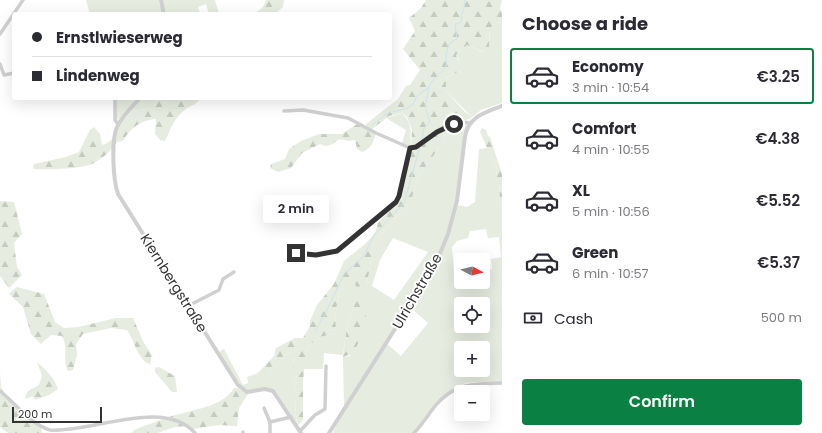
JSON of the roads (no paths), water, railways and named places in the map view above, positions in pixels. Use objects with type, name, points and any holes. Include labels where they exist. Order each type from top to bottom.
[{"type":"street","points":[[15,12],[23,0]]},
{"type":"street","points":[[161,0],[164,12]]},
{"type":"street","points":[[0,34],[12,16]]},
{"type":"street","points":[[0,64],[4,75],[12,73]]},
{"type":"street","points":[[115,100],[115,120],[118,124]]},
{"type":"street","name":"Kiernbergstraße","points":[[138,100],[118,124],[114,137],[116,189],[240,388],[247,392],[265,389],[273,391],[301,432]]},
{"type":"street","points":[[284,111],[303,110],[348,118],[376,133],[410,148],[416,147],[443,129],[462,122],[470,123],[481,114],[502,106]]},
{"type":"street","name":"Ulrichstraße","points":[[329,433],[421,288],[439,256],[448,234],[457,201],[464,137],[470,123]]},
{"type":"street","points":[[296,253],[316,255],[337,251],[396,202],[399,196],[410,148]]},
{"type":"street","points":[[188,306],[219,290],[223,279],[234,272]]},
{"type":"street","points":[[301,432],[315,415],[325,409],[326,366]]},
{"type":"street","points":[[414,433],[439,401],[457,388],[471,384],[502,383]]},
{"type":"street","points":[[0,391],[37,424],[55,431],[72,431],[162,419],[183,424],[195,433]]},
{"type":"street","points":[[264,408],[270,422],[270,433]]},
{"type":"street","points":[[270,422],[291,417]]},
{"type":"waterway","points":[[372,125],[388,113],[408,108],[414,103],[416,97],[429,87],[433,80],[446,67],[447,50],[450,44],[457,39],[455,24],[460,23],[462,20],[461,16],[464,9],[465,0]]},
{"type":"waterway","points":[[422,139],[424,128],[430,122],[425,106],[429,88]]},
{"type":"waterway","points":[[315,331],[344,274],[363,257],[375,234],[404,203],[420,147]]}]
